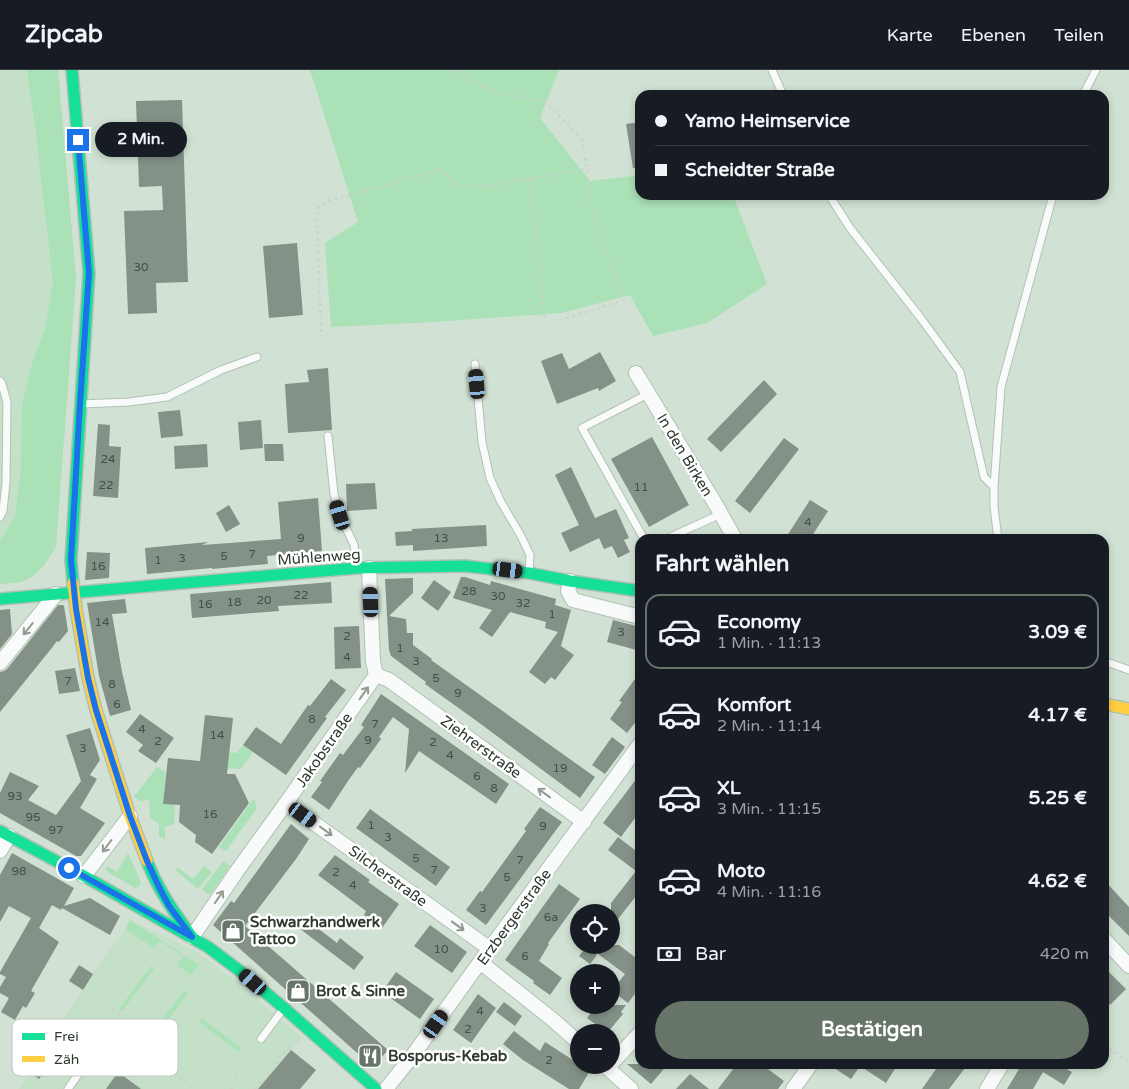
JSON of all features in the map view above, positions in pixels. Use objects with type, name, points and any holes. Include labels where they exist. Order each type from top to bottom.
[{"type":"main road","points":[[72,70],[89,273],[71,560],[74,592],[82,645],[96,710],[130,816],[158,885],[169,906],[192,937]]},
{"type":"main road","name":"Mühlenweg","points":[[0,599],[363,568],[465,566],[529,572],[570,581],[635,590]]},
{"type":"main road","points":[[1109,705],[1129,709]]},
{"type":"main road","points":[[4,833],[192,937],[221,956],[284,1008],[376,1089]]},
{"type":"street","name":"In den Birken","points":[[636,372],[732,534]]},
{"type":"street","points":[[363,568],[376,675]]},
{"type":"street","points":[[570,581],[568,592],[573,600],[635,615]]},
{"type":"street","points":[[0,663],[56,594]]},
{"type":"street","name":"Jakobstraße","points":[[192,937],[376,675]]},
{"type":"street","name":"Ziehrerstraße","points":[[376,675],[389,680],[584,822]]},
{"type":"street","name":"Erzbergerstraße","points":[[386,1089],[413,1055],[635,751]]},
{"type":"street","name":"Silcherstraße","points":[[286,803],[490,949]]},
{"type":"street","points":[[84,876],[130,816]]},
{"type":"street","points":[[0,851],[4,833]]},
{"type":"street","points":[[1109,944],[1129,966]]},
{"type":"street","points":[[480,962],[570,1035]]},
{"type":"street","points":[[620,1054],[635,1038]]},
{"type":"street","points":[[793,1089],[807,1069]]},
{"type":"street","points":[[987,1089],[999,1069]]},
{"type":"street","points":[[616,1074],[631,1089]]},
{"type":"lane","points":[[772,70],[781,90]]},
{"type":"lane","points":[[1086,90],[1096,70]]},
{"type":"lane","points":[[832,200],[850,228],[920,317],[960,372],[984,478],[994,487]]},
{"type":"lane","points":[[997,534],[994,487],[1001,387],[1052,200]]},
{"type":"lane","points":[[80,404],[129,402],[167,397],[221,370],[257,357]]},
{"type":"lane","points":[[475,364],[482,442],[490,478],[530,555],[529,572]]},
{"type":"lane","points":[[0,381],[7,402],[6,483],[3,511],[0,517]]},
{"type":"lane","points":[[641,534],[582,428],[648,394]]},
{"type":"lane","points":[[328,436],[334,494],[340,515],[363,568]]},
{"type":"lane","points":[[677,534],[721,514]]},
{"type":"lane","points":[[1109,663],[1129,670]]},
{"type":"lane","points":[[261,1039],[284,1008]]},
{"type":"lane","points":[[68,1089],[77,1076]]},
{"type":"path","points":[[453,70],[470,81],[504,94],[544,102],[582,140],[588,169],[590,197],[599,236],[625,300],[561,320]]},
{"type":"path","points":[[321,332],[317,216],[319,207],[328,201],[442,169],[448,178],[459,186],[472,187],[489,186],[588,169]]},
{"type":"path","points":[[529,178],[545,321]]},
{"type":"path","points":[[170,972],[183,954]]},
{"type":"path","points":[[102,1001],[126,1019]]},
{"type":"path","points":[[255,1089],[292,1043]]},
{"type":"path","points":[[1109,1048],[1129,1062]]},
{"type":"path","points":[[230,1089],[235,1082],[236,1072]]},
{"type":"path","points":[[178,1076],[195,1089]]},
{"type":"shaded area","points":[[0,70],[58,70],[76,278],[56,546],[42,568],[31,577],[22,582],[0,584]]},
{"type":"shaded area","points":[[130,920],[197,952],[236,981],[302,1038],[274,1070],[297,1089],[19,1089],[27,1076],[178,1076],[178,1019],[63,1019]]},
{"type":"green space","points":[[27,70],[58,70],[76,278],[56,546],[46,563],[37,573],[20,582],[0,584],[0,541],[15,517],[21,465],[22,406],[30,370],[45,328],[53,282]]},
{"type":"green space","points":[[310,70],[559,70],[540,118],[590,181],[635,176],[635,200],[735,200],[767,284],[707,323],[653,336],[630,295],[561,313],[331,327],[325,243],[358,222]]},
{"type":"green space","points":[[243,745],[253,752],[241,769],[219,768],[220,763],[228,764],[230,752],[237,753]]},
{"type":"green space","points":[[157,767],[166,773],[163,804],[175,805],[174,824],[165,827],[165,840],[159,836],[159,824],[150,817],[149,800],[140,801],[134,797]]},
{"type":"green space","points":[[254,798],[257,808],[226,851],[219,847]]},
{"type":"green space","points":[[128,853],[141,884],[135,888],[106,869],[106,866],[117,872]]},
{"type":"green space","points":[[223,861],[230,866],[210,895],[202,890]]},
{"type":"green space","points":[[204,866],[212,872],[198,889],[176,871],[177,867],[193,879]]},
{"type":"green space","points":[[130,920],[181,953],[160,941],[154,948],[125,929]]},
{"type":"green space","points":[[184,955],[199,965],[191,975],[177,965]]},
{"type":"green space","points":[[151,966],[154,969],[122,1011],[119,1009]]},
{"type":"green space","points":[[184,990],[188,993],[169,1019],[162,1019]]},
{"type":"green space","points":[[202,1019],[242,1048],[239,1052],[199,1022]]},
{"type":"building","points":[[182,100],[188,282],[156,283],[157,313],[128,314],[124,211],[163,210],[162,186],[139,187],[136,101]]},
{"type":"building","points":[[635,123],[635,168],[633,168],[626,124]]},
{"type":"building","points":[[297,243],[303,315],[269,318],[263,246]]},
{"type":"building","points":[[600,352],[616,381],[599,391],[598,388],[557,404],[541,361],[562,353],[569,369]]},
{"type":"building","points":[[328,368],[332,430],[288,433],[285,384],[309,382],[307,370]]},
{"type":"building","points":[[764,380],[777,394],[721,452],[707,439]]},
{"type":"building","points":[[180,410],[183,436],[161,438],[158,412]]},
{"type":"building","points":[[261,420],[263,448],[240,450],[238,422]]},
{"type":"building","points":[[98,424],[110,425],[109,446],[121,447],[118,498],[93,496]]},
{"type":"building","points":[[652,437],[689,505],[649,527],[611,459]]},
{"type":"building","points":[[784,438],[799,449],[750,513],[735,501]]},
{"type":"building","points":[[207,444],[208,467],[175,469],[174,446]]},
{"type":"building","points":[[264,444],[283,444],[284,461],[265,461]]},
{"type":"building","points":[[571,467],[595,518],[616,509],[629,538],[624,540],[630,552],[618,558],[612,546],[604,549],[599,538],[570,552],[561,533],[579,525],[555,475]]},
{"type":"building","points":[[375,483],[377,509],[347,511],[346,484]]},
{"type":"building","points":[[318,498],[322,551],[267,556],[268,564],[147,574],[145,548],[208,542],[202,545],[281,539],[278,502]]},
{"type":"building","points":[[810,500],[828,511],[813,534],[788,534]]},
{"type":"building","points":[[229,505],[240,524],[226,532],[216,513]]},
{"type":"building","points":[[486,525],[487,546],[413,551],[413,545],[396,546],[395,532],[412,531],[412,529]]},
{"type":"building","points":[[87,552],[110,553],[109,578],[85,580]]},
{"type":"building","points":[[461,577],[490,585],[491,581],[556,599],[555,605],[571,610],[561,646],[574,655],[555,680],[551,677],[545,684],[529,672],[558,632],[545,628],[546,622],[510,612],[492,637],[479,628],[492,610],[453,598]]},
{"type":"building","points":[[413,578],[413,593],[389,616],[406,619],[407,633],[413,633],[413,645],[431,660],[595,777],[580,798],[425,684],[426,682],[391,656],[389,650],[385,579]]},
{"type":"building","points":[[434,580],[451,592],[438,611],[421,598]]},
{"type":"building","points":[[331,582],[332,603],[278,606],[279,611],[192,618],[190,594]]},
{"type":"building","points":[[125,599],[127,613],[112,614],[131,710],[110,716],[99,676],[87,603]]},
{"type":"building","points":[[58,605],[64,606],[68,631],[59,642],[57,641],[0,712],[0,672],[7,669]]},
{"type":"building","points":[[10,609],[12,634],[0,649],[0,610]]},
{"type":"building","points":[[613,620],[635,626],[635,650],[607,642]]},
{"type":"building","points":[[359,626],[361,668],[335,669],[334,627]]},
{"type":"building","points":[[75,668],[80,691],[59,694],[55,671]]},
{"type":"building","points":[[331,679],[346,690],[325,717],[327,718],[286,775],[243,745],[256,727],[281,744],[308,705],[310,706]]},
{"type":"building","points":[[635,679],[635,723],[627,733],[610,719],[622,702],[619,701]]},
{"type":"building","points":[[381,694],[509,784],[496,804],[419,751],[405,773],[409,729],[393,717],[379,737],[381,739],[360,768],[358,767],[329,810],[311,797],[340,753],[343,755],[364,727],[361,725]]},
{"type":"building","points":[[140,714],[174,738],[156,763],[138,751],[143,745],[126,732]]},
{"type":"building","points":[[205,715],[233,718],[227,774],[235,774],[249,803],[212,854],[195,842],[196,835],[179,822],[180,805],[163,804],[168,758],[200,761]]},
{"type":"building","points":[[90,728],[100,760],[90,775],[97,779],[80,808],[105,823],[81,856],[76,856],[0,813],[0,793],[10,772],[39,786],[28,800],[56,815],[81,781],[66,735]]},
{"type":"building","points":[[612,737],[625,747],[605,774],[592,765]]},
{"type":"building","points":[[635,781],[635,818],[621,837],[603,823]]},
{"type":"building","points":[[540,807],[562,822],[486,925],[466,910],[480,891],[482,892],[526,831],[524,829]]},
{"type":"building","points":[[370,809],[450,867],[436,886],[356,828]]},
{"type":"building","points":[[291,824],[309,839],[245,926],[388,1050],[373,1067],[213,925],[231,901],[234,903]]},
{"type":"building","points":[[618,837],[635,850],[635,870],[608,850]]},
{"type":"building","points":[[12,853],[74,888],[64,906],[90,898],[120,916],[110,935],[62,908],[61,910],[52,905],[39,928],[59,942],[31,991],[35,993],[26,1008],[23,1006],[16,1019],[1,1012],[9,998],[0,993],[0,987],[6,977],[0,974],[0,972],[31,918],[9,906],[0,922],[0,875]]},
{"type":"building","points":[[335,855],[399,904],[382,928],[364,915],[366,911],[318,875]]},
{"type":"building","points":[[635,872],[635,897],[620,917],[620,904],[611,904]]},
{"type":"building","points":[[559,884],[580,899],[576,904],[570,904],[570,913],[548,943],[539,961],[562,978],[550,995],[505,960]]},
{"type":"building","points":[[1109,885],[1129,907],[1129,936],[1109,916]]},
{"type":"building","points":[[302,916],[337,943],[340,938],[364,957],[354,970],[295,925]]},
{"type":"building","points":[[430,925],[467,952],[452,973],[414,946]]},
{"type":"building","points":[[620,946],[635,957],[635,994],[628,1003],[620,997],[620,981],[625,974],[620,970],[620,964],[612,964],[598,954],[620,954]]},
{"type":"building","points":[[581,954],[597,955],[590,964],[579,956]]},
{"type":"building","points":[[79,965],[93,974],[83,990],[69,981]]},
{"type":"building","points":[[396,972],[434,999],[420,1019],[382,992]]},
{"type":"building","points":[[1109,972],[1126,989],[1109,1004]]},
{"type":"building","points":[[478,994],[496,1008],[471,1043],[453,1030]]},
{"type":"building","points":[[504,1002],[522,1016],[515,1026],[496,1012]]},
{"type":"building","points":[[620,1005],[626,1005],[621,1012],[623,1014],[615,1024],[595,1024],[587,1018],[590,1014],[620,1014]]},
{"type":"building","points":[[514,1031],[540,1051],[545,1042],[570,1058],[570,1074],[588,1074],[579,1089],[569,1089],[523,1060],[503,1044]]},
{"type":"building","points":[[291,1050],[316,1070],[300,1089],[258,1089]]},
{"type":"building","points":[[627,1064],[635,1064],[635,1069],[664,1069],[651,1084]]},
{"type":"building","points":[[733,1069],[768,1069],[784,1081],[778,1089],[718,1089]]},
{"type":"building","points":[[836,1069],[858,1069],[851,1079]]},
{"type":"building","points":[[865,1069],[895,1069],[886,1083]]},
{"type":"building","points":[[936,1069],[964,1069],[949,1089],[922,1089]]},
{"type":"building","points":[[1019,1069],[1067,1069],[1072,1072],[1064,1085],[1043,1072],[1033,1089],[1007,1089]]},
{"type":"building","points":[[690,1074],[709,1089],[676,1089]]},
{"type":"building","points":[[115,1076],[123,1076],[141,1089],[106,1089]]},
{"type":"traffic: fast","points":[[72,70],[89,273],[71,560],[73,583]]},
{"type":"traffic: fast","points":[[0,599],[357,568],[465,566],[529,573],[635,590]]},
{"type":"traffic: fast","points":[[0,831],[84,876],[208,947],[284,1008],[376,1089]]},
{"type":"traffic: fast","points":[[147,861],[161,891],[192,937]]},
{"type":"traffic: slow","points":[[73,583],[88,678],[96,710],[130,816],[147,861]]},
{"type":"traffic: slow","points":[[1109,705],[1129,709]]},
{"type":"place","name":"Schwarzhandwerk Tattoo","points":[[233,931]]},
{"type":"place","name":"Brot & Sinne","points":[[298,991]]},
{"type":"place","name":"Bosporus-Kebab","points":[[370,1056]]},
{"type":"route","points":[[69,868],[192,937],[169,906],[158,885],[130,816],[96,710],[88,678],[76,609],[71,560],[89,273],[78,140]]}]
